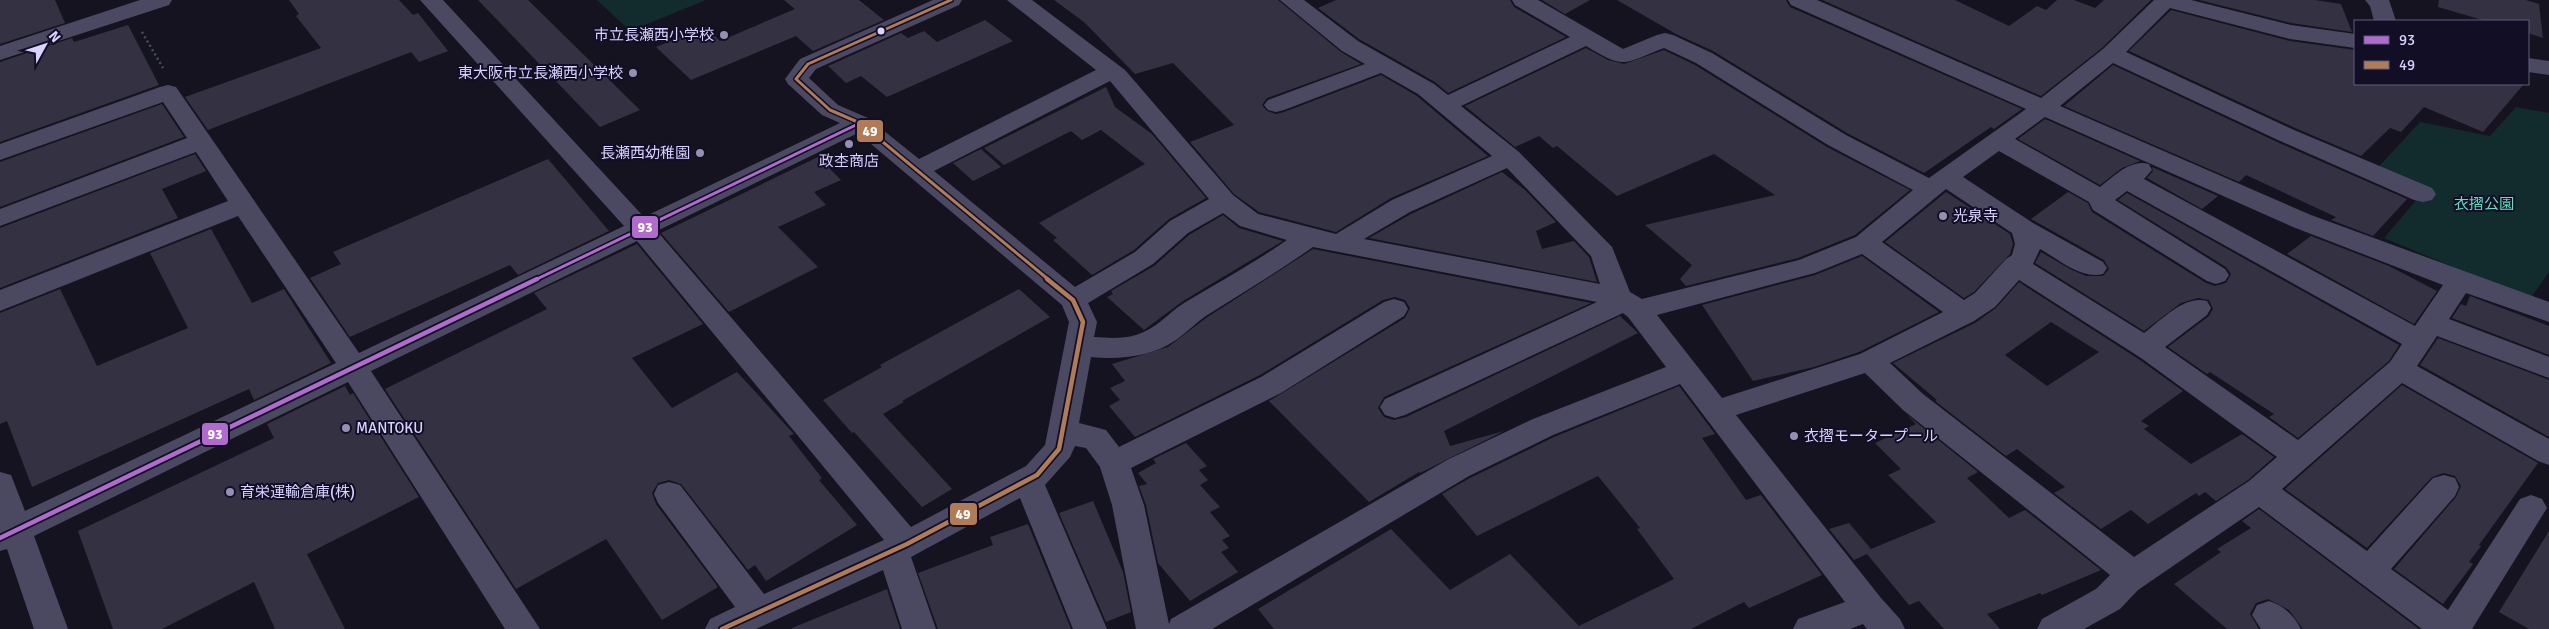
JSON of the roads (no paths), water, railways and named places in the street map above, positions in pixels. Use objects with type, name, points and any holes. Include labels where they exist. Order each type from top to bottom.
[{"type":"street","points":[[0,53],[127,5],[162,0]]},
{"type":"street","points":[[431,0],[641,230],[900,547],[918,629]]},
{"type":"street","points":[[722,629],[900,547],[1038,475],[1059,449],[1083,322],[1073,300],[860,123],[830,110],[796,79],[808,64],[951,0]]},
{"type":"street","points":[[1018,0],[1112,71],[1197,167],[1224,201],[1249,220],[1308,237],[1627,303]]},
{"type":"street","points":[[1291,0],[1350,46],[1426,89],[1510,157],[1603,253],[1627,303],[1684,371],[1879,618],[1810,629]]},
{"type":"street","points":[[1523,0],[1621,57],[1665,40],[1696,54],[1837,140],[1938,184],[2094,268]]},
{"type":"street","points":[[1799,0],[2302,222],[2460,281],[2544,302]]},
{"type":"street","points":[[1395,406],[1627,303],[1806,267],[1864,243],[1938,184],[2043,108],[2111,54],[2157,2],[2166,0],[2290,32],[2354,41]]},
{"type":"street","points":[[2376,0],[2380,3],[2384,20]]},
{"type":"street","points":[[1445,105],[1587,37]]},
{"type":"street","points":[[2111,54],[2286,135],[2424,194]]},
{"type":"street","points":[[1276,105],[1382,65]]},
{"type":"street","points":[[2529,65],[2549,68]]},
{"type":"street","points":[[917,170],[1112,71]]},
{"type":"street","points":[[0,152],[168,92],[354,368],[523,629]]},
{"type":"street","points":[[8,534],[860,123]]},
{"type":"street","points":[[1998,140],[2101,198]]},
{"type":"street","points":[[0,218],[201,141]]},
{"type":"street","points":[[1340,243],[1366,224],[1404,204],[1510,157]]},
{"type":"street","points":[[2101,198],[2158,158]]},
{"type":"street","points":[[2126,180],[2425,332],[2549,368]]},
{"type":"street","points":[[2101,198],[2102,204],[2216,275]]},
{"type":"street","points":[[1073,300],[1144,258],[1179,227],[1224,201]]},
{"type":"street","points":[[0,301],[244,204]]},
{"type":"street","points":[[1715,411],[1870,361],[1964,314],[1985,300],[2015,265],[2024,258],[2028,244],[2024,229]]},
{"type":"street","points":[[1078,346],[1114,349],[1141,344],[1165,334],[1192,311],[1268,266],[1308,237]]},
{"type":"street","points":[[1864,243],[1964,314]]},
{"type":"street","points":[[2015,265],[2145,347],[2299,457]]},
{"type":"street","points":[[2054,629],[2108,599],[2134,575],[2260,490],[2299,457],[2400,369],[2460,281]]},
{"type":"street","points":[[1114,463],[1272,385],[1394,308]]},
{"type":"street","points":[[2145,347],[2197,308]]},
{"type":"street","points":[[1870,361],[1913,402],[2134,575]]},
{"type":"street","points":[[2400,369],[2549,453]]},
{"type":"street","points":[[1183,629],[1458,468],[1543,427],[1684,371]]},
{"type":"street","points":[[1063,432],[1095,438],[1114,463],[1128,505],[1153,629]]},
{"type":"street","points":[[1028,480],[1090,629]]},
{"type":"street","points":[[0,484],[8,534],[51,629]]},
{"type":"street","points":[[2369,571],[2444,487]]},
{"type":"street","points":[[2260,490],[2447,629]]},
{"type":"street","points":[[669,494],[758,612]]},
{"type":"street","points":[[2454,629],[2531,508]]},
{"type":"place","name":"市立長瀬西小学校","points":[[724,35]]},
{"type":"place","name":"東大阪市立長瀬西小学校","points":[[633,73]]},
{"type":"place","name":"政杢商店","points":[[849,144]]},
{"type":"place","name":"長瀬西幼稚園","points":[[700,153]]},
{"type":"place","name":"光泉寺","points":[[1943,216]]},
{"type":"place","name":"MANTOKU","points":[[346,428]]},
{"type":"place","name":"衣摺モータープール","points":[[1794,436]]},
{"type":"place","name":"育栄運輸倉庫(株)","points":[[230,492]]},
{"type":"park label","name":"衣摺公園","points":[[2484,204]]}]
